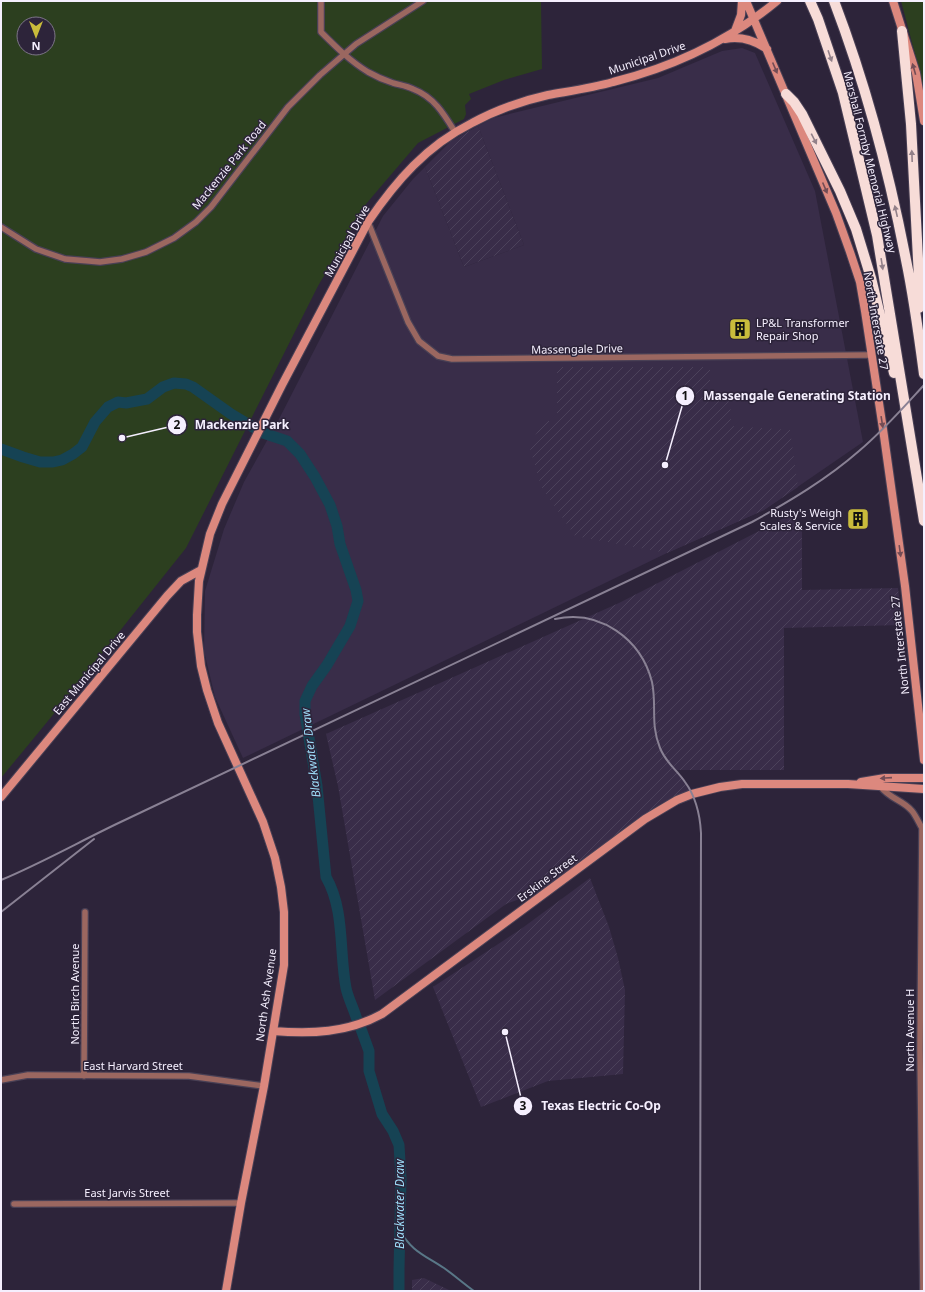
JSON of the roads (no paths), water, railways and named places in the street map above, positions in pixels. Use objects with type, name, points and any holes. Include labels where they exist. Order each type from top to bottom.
[{"type":"highway","name":"Marshall Formby Memorial Highway","points":[[810,1],[818,19],[843,93],[877,235],[924,521]]},
{"type":"highway","name":"Marshall Formby Memorial Highway","points":[[834,1],[850,44],[869,106],[889,181],[907,261],[924,374]]},
{"type":"highway","points":[[902,31],[910,124],[919,278],[918,334]]},
{"type":"highway","points":[[786,94],[794,102],[802,114],[840,191],[856,229],[871,278],[915,462]]},
{"type":"street","points":[[321,1],[321,32],[343,54],[369,73],[392,83],[414,89],[427,97],[442,110],[455,132]]},
{"type":"street","name":"Mackenzie Park Road","points":[[1,227],[36,249],[65,258],[88,262],[122,259],[146,252],[174,238],[196,222],[211,207],[288,107],[320,75],[343,54],[369,34],[422,1]]},
{"type":"street","points":[[735,31],[741,15],[742,1]]},
{"type":"street","name":"North Interstate 27","points":[[746,1],[836,213],[860,282],[905,586],[924,760]]},
{"type":"street","name":"Municipal Drive","points":[[201,570],[214,521],[260,428],[368,222],[385,197],[412,166],[428,152],[470,123],[506,107],[547,95],[612,83],[666,66],[696,53],[720,40],[753,19],[777,1]]},
{"type":"street","points":[[893,1],[916,73],[924,121]]},
{"type":"street","points":[[720,40],[732,38],[744,39],[761,45],[767,49]]},
{"type":"street","name":"Massengale Drive","points":[[368,222],[408,322],[419,341],[438,356],[452,359],[871,355]]},
{"type":"street","name":"East Municipal Drive","points":[[1,798],[167,596],[181,581],[201,570]]},
{"type":"street","name":"North Ash Avenue","points":[[201,570],[197,597],[197,632],[201,666],[206,690],[218,723],[263,822],[275,858],[284,912],[284,965],[264,1086],[241,1203],[226,1291]]},
{"type":"street","name":"Erskine Street","points":[[848,784],[885,778],[924,778]]},
{"type":"street","name":"Erskine Street","points":[[273,1031],[310,1033],[340,1030],[358,1025],[382,1014],[639,823],[677,800],[706,790],[742,784],[848,784],[924,789]]},
{"type":"street","name":"North Avenue H","points":[[881,787],[886,794],[904,804],[912,811],[922,828],[923,1291]]},
{"type":"street","name":"North Birch Avenue","points":[[84,1076],[85,912]]},
{"type":"street","name":"East Harvard Street","points":[[1,1080],[28,1075],[189,1076],[264,1086]]},
{"type":"street","name":"East Jarvis Street","points":[[14,1204],[241,1203]]},
{"type":"waterway","name":"Blackwater Draw","points":[[1,449],[40,462],[62,460],[82,447],[95,422],[108,407],[118,402],[126,403],[147,399],[163,387],[174,383],[186,384],[193,387],[231,414],[263,433],[287,441],[300,454],[315,477],[330,505],[337,526],[340,544],[356,590],[358,601],[350,626],[327,665],[312,686],[305,701],[305,714],[317,786],[326,877],[336,903],[339,917],[346,988],[357,1020]]},
{"type":"waterway","name":"Blackwater Draw","points":[[361,1029],[369,1051],[369,1071],[382,1114],[393,1131],[399,1145],[401,1178],[399,1291]]},
{"type":"waterway","points":[[399,1229],[413,1248],[444,1268],[474,1291]]},
{"type":"railway","points":[[1,880],[752,522],[808,489],[847,461],[885,427],[924,385]]},
{"type":"railway","points":[[555,619],[572,617],[603,623],[616,631],[639,653],[647,667],[652,682],[654,723],[660,748],[665,758],[682,777],[689,788],[695,800],[700,819],[700,1291]]},
{"type":"railway","points":[[1,912],[94,839]]},
{"type":"place","name":"LP&L Transformer Repair Shop","points":[[740,329]]},
{"type":"place","name":"Mackenzie Park","points":[[122,438]]},
{"type":"place","name":"Massengale Generating Station","points":[[665,465]]},
{"type":"place","name":"Rusty's Weigh Scales & Service","points":[[858,519]]},
{"type":"place","name":"Texas Electric Co-Op","points":[[505,1032]]}]
